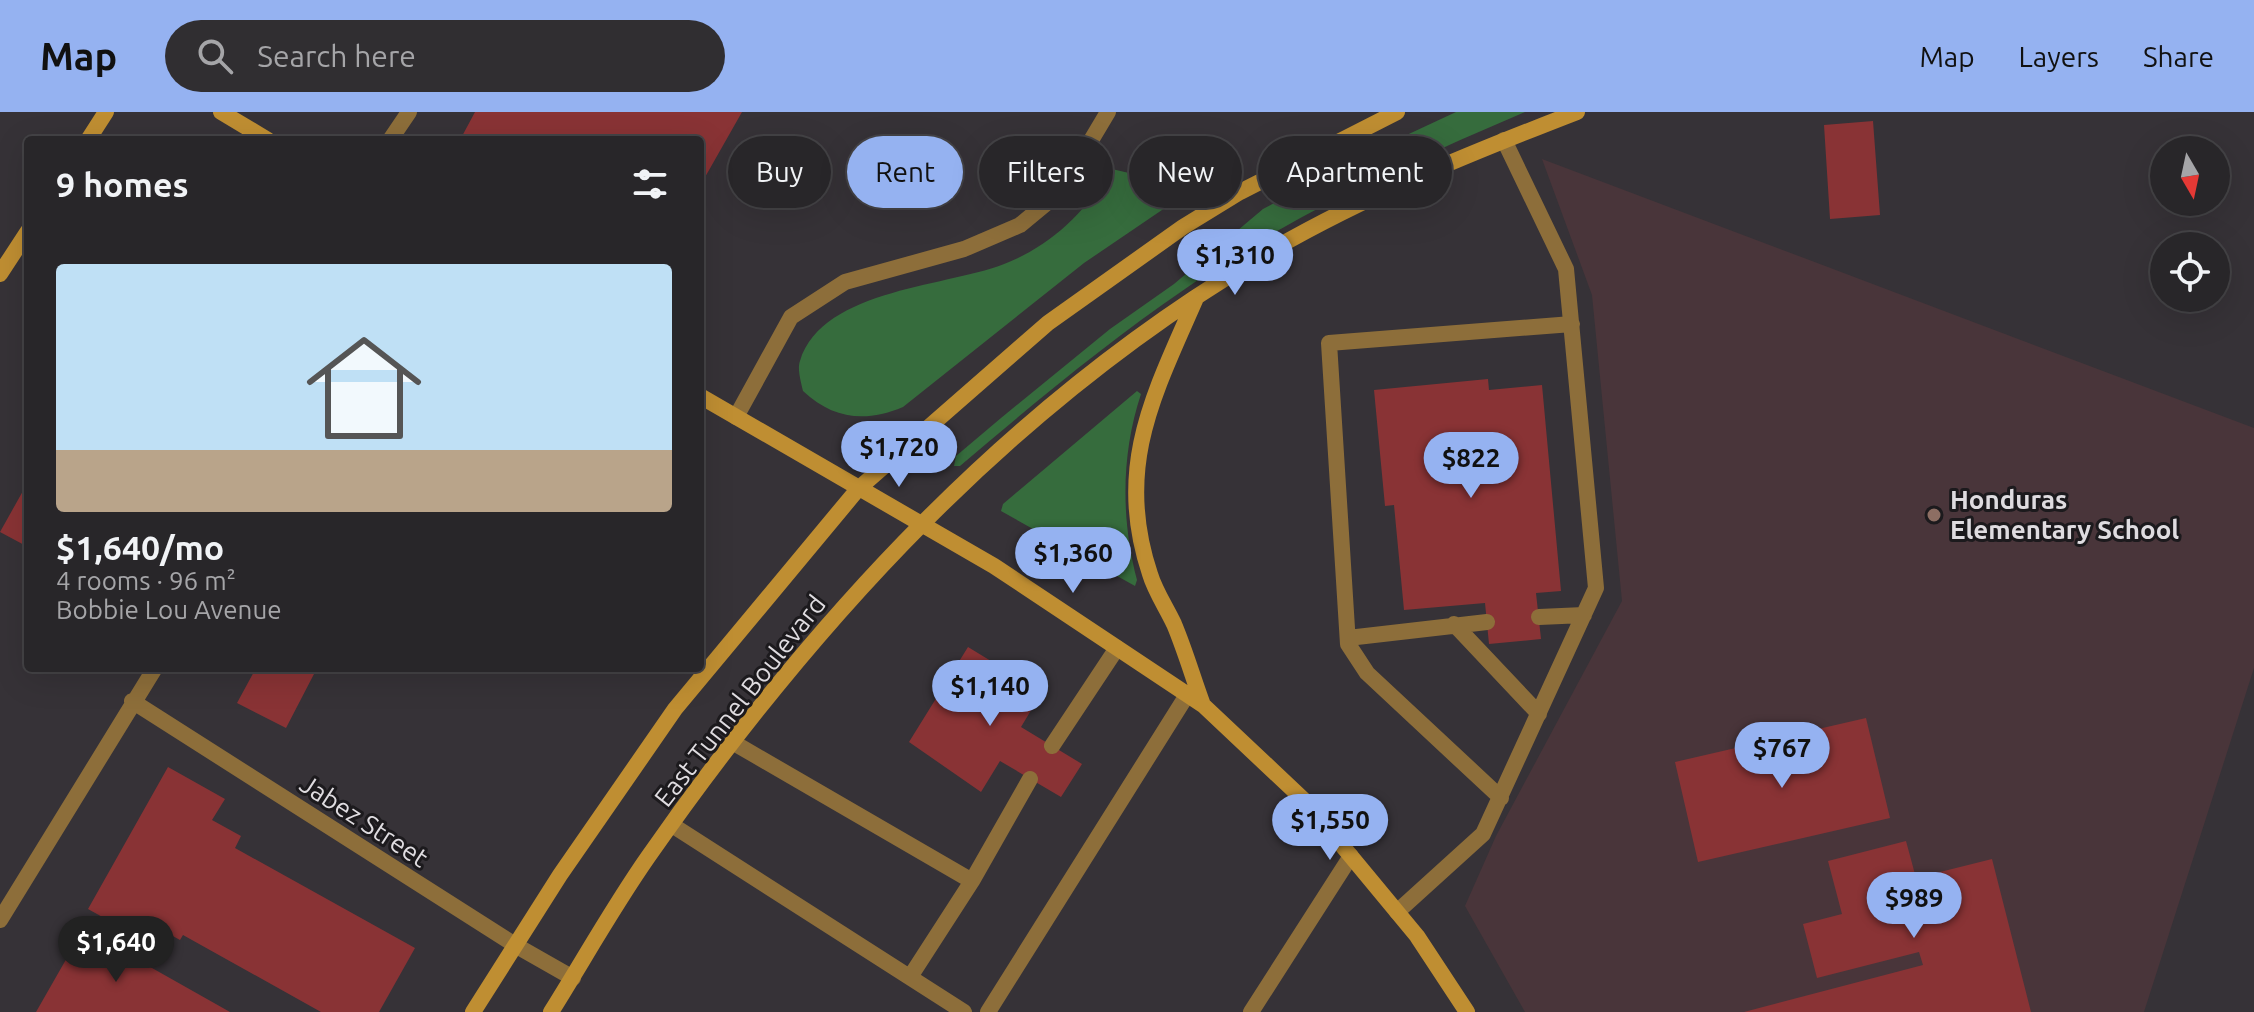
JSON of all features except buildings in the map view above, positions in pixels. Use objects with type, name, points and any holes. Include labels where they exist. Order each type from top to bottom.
[{"type":"main road","points":[[91,136],[106,112]]},
{"type":"main road","points":[[221,112],[261,136]]},
{"type":"main road","name":"East Tunnel Boulevard","points":[[473,1012],[675,709],[858,489],[1048,323],[1183,227],[1240,192],[1397,112]]},
{"type":"main road","name":"East Tunnel Boulevard","points":[[551,1012],[672,825],[797,658],[920,524],[1017,431],[1141,334],[1266,253],[1450,161],[1577,112]]},
{"type":"main road","points":[[0,274],[24,237]]},
{"type":"main road","points":[[1196,298],[1148,408],[1136,472],[1137,518],[1150,575],[1174,624],[1203,705]]},
{"type":"main road","points":[[704,398],[994,566],[1203,705],[1306,802],[1397,912],[1467,1012]]},
{"type":"street","points":[[393,136],[409,112]]},
{"type":"street","points":[[736,417],[791,317],[845,282],[964,249],[1020,225],[1049,201],[1068,179],[1108,112]]},
{"type":"street","points":[[1397,912],[1483,834],[1596,588],[1566,269],[1504,140]]},
{"type":"street","points":[[1501,798],[1367,673],[1348,638],[1329,343],[1572,324]]},
{"type":"street","points":[[1539,617],[1584,615]]},
{"type":"street","points":[[1348,638],[1487,622]]},
{"type":"street","points":[[1454,624],[1539,714]]},
{"type":"street","points":[[1052,746],[1117,648]]},
{"type":"street","points":[[0,920],[152,672]]},
{"type":"street","points":[[988,1012],[1187,695]]},
{"type":"street","name":"Jabez Street","points":[[132,701],[515,945],[573,978]]},
{"type":"street","points":[[734,743],[972,881]]},
{"type":"street","points":[[910,977],[972,881],[1030,779]]},
{"type":"street","points":[[672,825],[964,1012]]},
{"type":"street","points":[[1251,1012],[1351,856]]},
{"type":"shaded area","name":"Honduras Elementary School","points":[[1542,159],[2254,428],[2254,668],[2144,1012],[1525,1012],[1465,906],[1496,836],[1622,601],[1592,295]]},
{"type":"green space","points":[[1456,112],[1525,112],[1452,144],[1452,136],[1404,136]]},
{"type":"green space","points":[[1113,169],[1129,173],[1129,208],[1165,208],[1084,263],[903,407],[876,415],[850,416],[826,408],[803,391],[800,361],[813,337],[834,318],[892,293],[1009,262],[1041,245],[1083,208],[1113,208]]},
{"type":"green space","points":[[1319,208],[1185,289],[1042,397],[960,466],[954,466],[956,456],[1001,418],[1110,329],[1174,284],[1263,209]]},
{"type":"green space","points":[[1137,391],[1141,394],[1130,440],[1126,487],[1128,534],[1137,580],[1135,586],[1001,511],[1003,504]]},
{"type":"place","name":"Honduras Elementary School","points":[[1934,515]]}]
